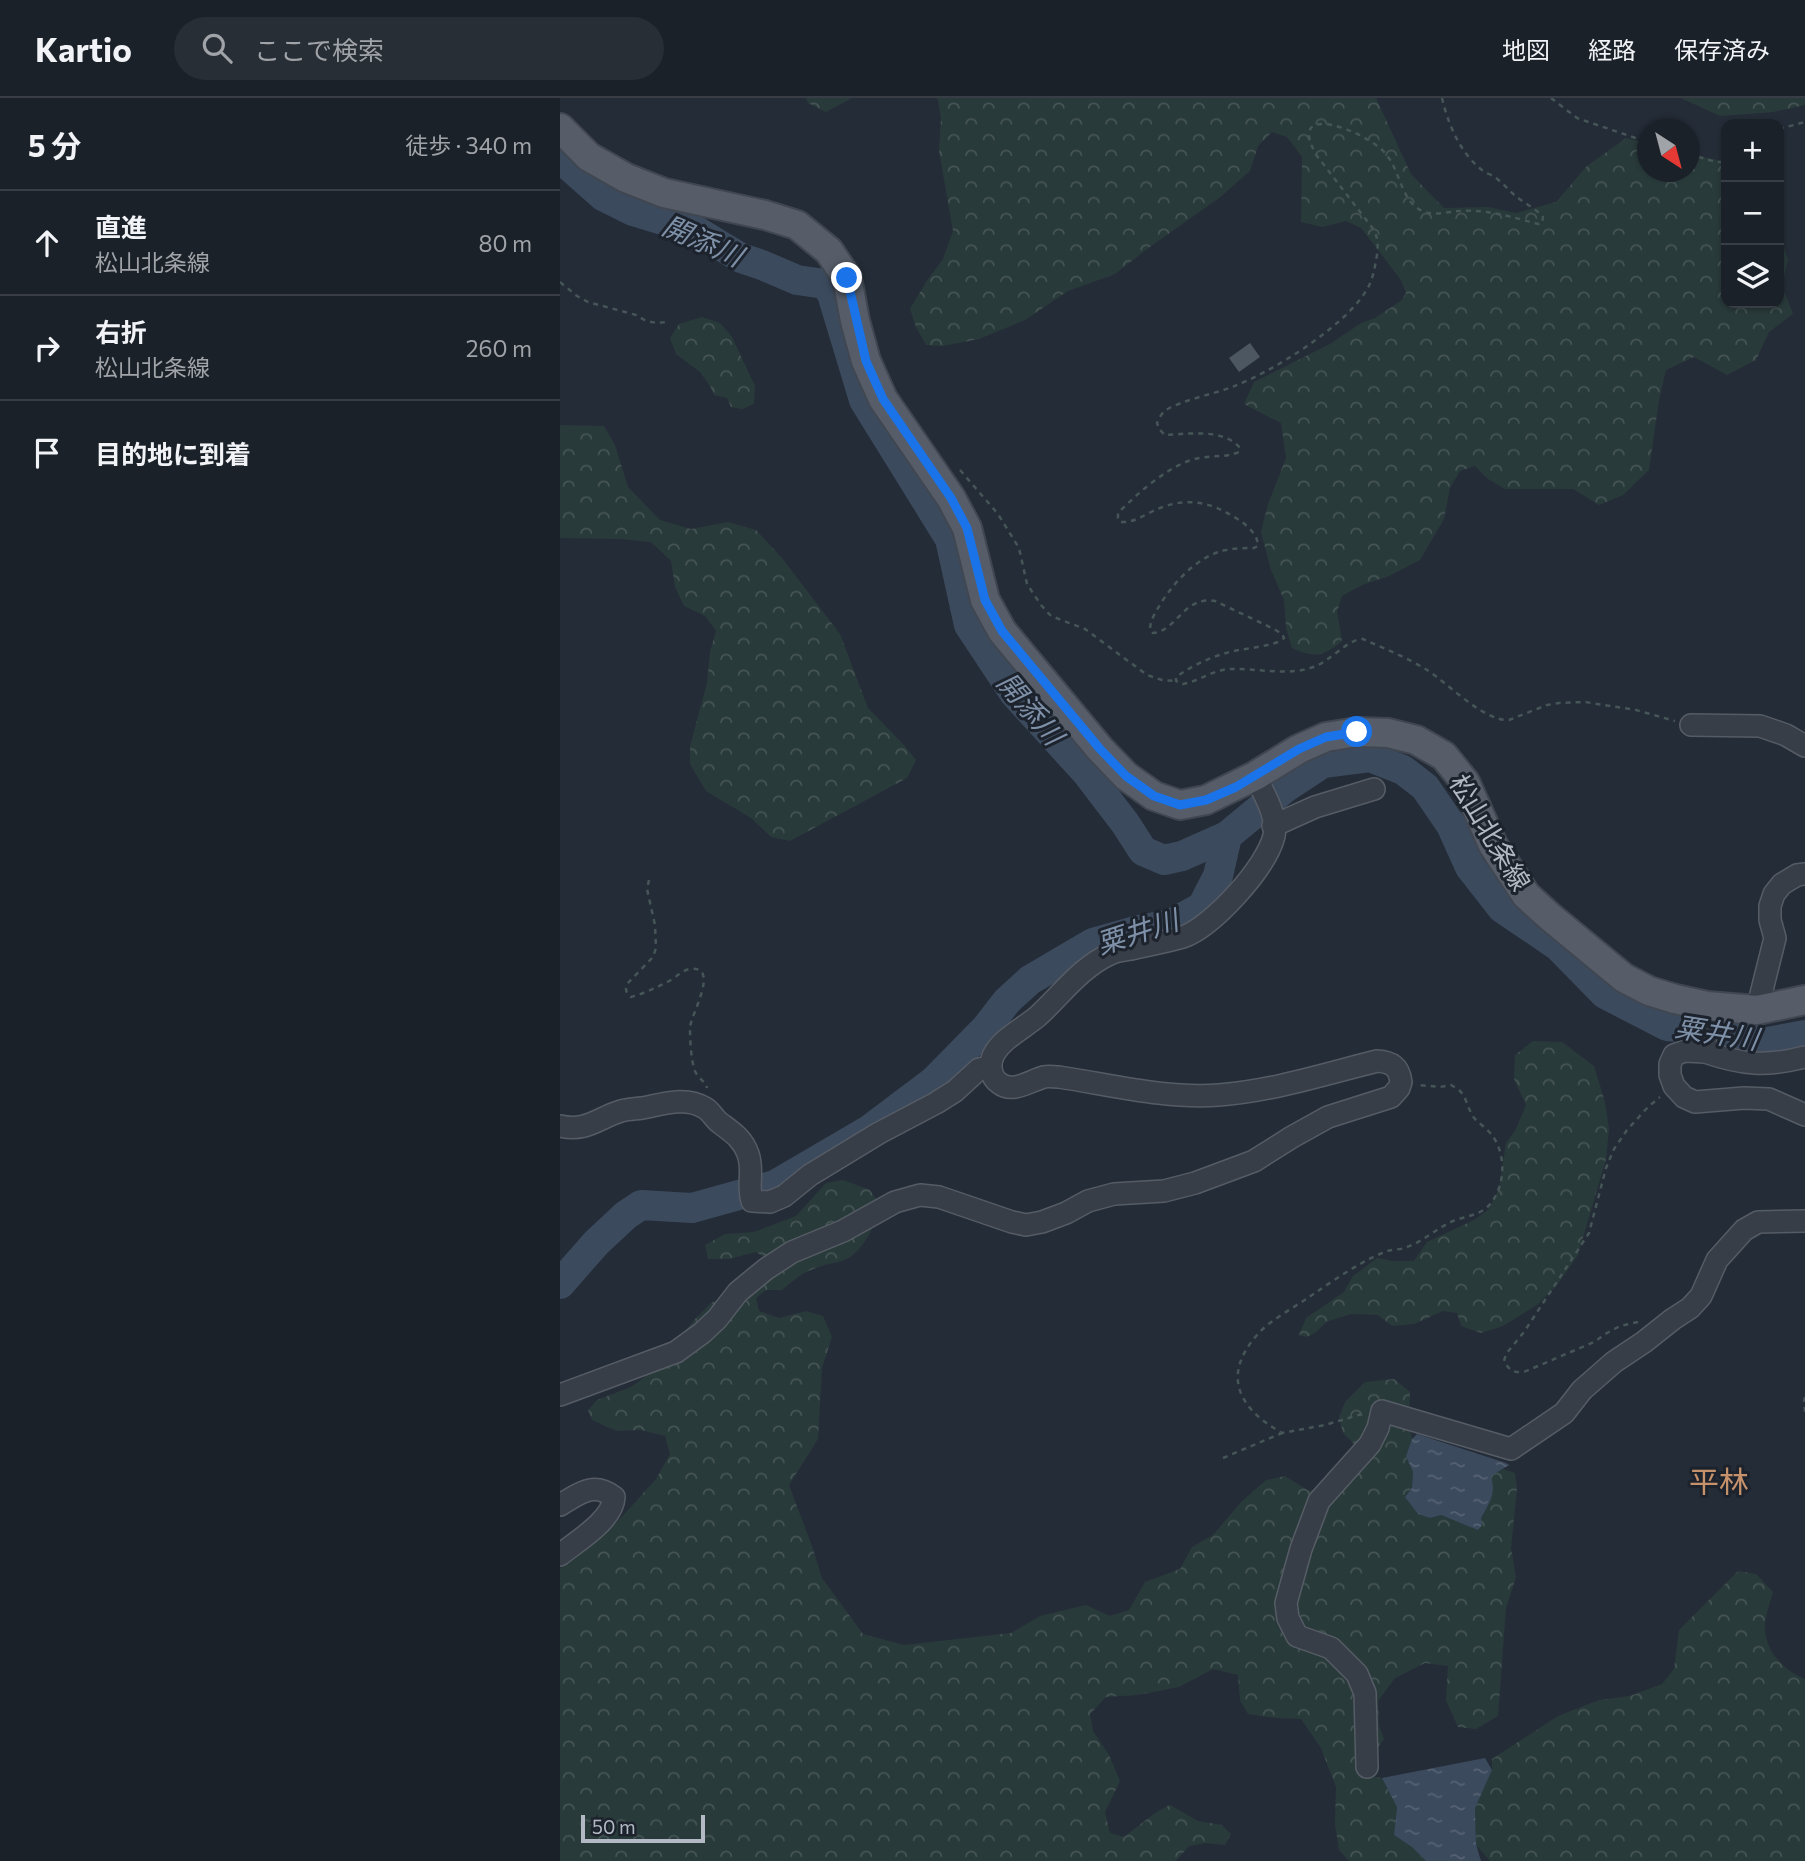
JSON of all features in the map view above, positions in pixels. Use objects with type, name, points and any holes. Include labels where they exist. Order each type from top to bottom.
[{"type":"main road","name":"松山北条線","points":[[560,128],[589,157],[626,178],[664,192],[797,225],[829,251],[847,278],[866,361],[883,399],[951,498],[967,528],[985,600],[1002,631],[1100,749],[1126,776],[1154,796],[1180,805],[1206,800],[1259,783],[1299,749],[1326,737],[1357,732],[1388,733],[1416,740],[1444,756],[1465,782],[1493,845],[1526,895],[1624,978],[1649,991],[1707,1013],[1757,1010],[1805,1000]]},
{"type":"street","points":[[1691,725],[1760,726],[1786,735],[1805,746]]},
{"type":"street","points":[[560,1395],[676,1352],[702,1334],[738,1292],[766,1269],[792,1252],[843,1231],[895,1202],[920,1195],[939,1197],[1012,1222],[1042,1222],[1088,1201],[1114,1194],[1164,1191],[1227,1172],[1254,1161],[1328,1117],[1391,1097],[1401,1082],[1397,1069],[1390,1062],[1377,1061],[1252,1091],[1217,1095],[1152,1093],[1045,1076],[1013,1088],[1000,1085],[995,1079],[990,1067],[992,1057],[999,1047],[1045,1009],[1072,981],[1111,953],[1183,937],[1199,929],[1231,901],[1256,869],[1274,835],[1273,820],[1259,783]]},
{"type":"street","points":[[1273,820],[1374,789]]},
{"type":"street","points":[[1757,1010],[1774,938],[1770,906],[1774,894],[1782,884],[1797,875],[1805,874]]},
{"type":"street","points":[[1705,1049],[1707,1013]]},
{"type":"street","points":[[1805,1057],[1763,1064],[1732,1061],[1705,1049],[1674,1055],[1670,1064],[1674,1086],[1684,1097],[1695,1102],[1769,1099],[1805,1115]]},
{"type":"street","points":[[1781,1063],[1805,1072]]},
{"type":"street","points":[[560,1126],[584,1126],[622,1111],[686,1101],[708,1109],[717,1121],[742,1140],[752,1172],[752,1201],[770,1202],[784,1196],[810,1175],[878,1133],[936,1103],[979,1069],[990,1067]]},
{"type":"street","points":[[1367,1767],[1365,1693],[1357,1674],[1331,1648],[1297,1636],[1288,1618],[1286,1603],[1301,1549],[1319,1501],[1370,1444],[1382,1411],[1511,1449],[1564,1413],[1582,1390],[1614,1362],[1690,1308],[1701,1296],[1717,1260],[1744,1230],[1758,1222],[1805,1221]]},
{"type":"street","points":[[560,1505],[587,1489],[607,1491],[614,1497],[614,1506],[594,1528],[560,1555]]},
{"type":"path","points":[[1176,681],[1176,677],[1206,659],[1243,648],[1281,642],[1284,638],[1274,629],[1214,601],[1205,600],[1190,606],[1158,633],[1150,630],[1155,612],[1170,589],[1188,570],[1213,555],[1226,550],[1254,548],[1258,546],[1258,542],[1243,523],[1208,504],[1181,502],[1165,505],[1127,523],[1120,522],[1118,513],[1173,468],[1201,457],[1224,457],[1238,452],[1240,448],[1236,442],[1221,436],[1165,435],[1157,423],[1164,411],[1234,386],[1300,352],[1350,310],[1371,282],[1378,239],[1374,230],[1317,156],[1312,147],[1311,129],[1326,123],[1358,133],[1374,144],[1392,162],[1410,203],[1419,210],[1429,214],[1479,210],[1542,223],[1541,214],[1482,170],[1462,148],[1442,98]]},
{"type":"path","points":[[1551,98],[1577,118],[1637,139]]},
{"type":"path","points":[[1784,128],[1805,122]]},
{"type":"path","points":[[1700,157],[1721,162]]},
{"type":"path","points":[[560,282],[588,302],[636,315],[646,321],[666,322]]},
{"type":"path","points":[[954,464],[998,514],[1020,548],[1027,584],[1041,606],[1051,616],[1085,629],[1101,639],[1147,676],[1183,684],[1227,669],[1310,669],[1330,659],[1357,639],[1363,639],[1425,669],[1493,718],[1509,720],[1547,705],[1585,702],[1636,710],[1691,725]]},
{"type":"path","points":[[649,880],[647,889],[655,925],[656,948],[653,957],[625,988],[631,997],[647,992],[686,970],[700,971],[705,980],[704,989],[690,1026],[694,1068],[707,1086],[708,1109]]},
{"type":"path","points":[[1282,1433],[1267,1425],[1251,1410],[1241,1397],[1238,1385],[1238,1369],[1246,1350],[1258,1333],[1338,1277],[1389,1251],[1404,1249],[1421,1241],[1455,1220],[1475,1215],[1490,1205],[1499,1189],[1503,1174],[1494,1138],[1473,1117],[1460,1091],[1451,1085],[1440,1087],[1401,1082]]},
{"type":"path","points":[[1673,1319],[1666,1317],[1620,1326],[1594,1342],[1524,1372],[1516,1373],[1509,1369],[1504,1361],[1506,1354],[1524,1332],[1589,1233],[1606,1168],[1614,1149],[1648,1107],[1674,1086]]},
{"type":"path","points":[[1805,1397],[1805,1412]]},
{"type":"path","points":[[1223,1458],[1282,1433],[1382,1411]]},
{"type":"green space","points":[[806,98],[852,98],[826,112],[808,103]]},
{"type":"green space","points":[[936,98],[1376,98],[1411,174],[1444,208],[1488,207],[1516,213],[1556,202],[1587,166],[1626,138],[1637,141],[1637,182],[1700,182],[1700,156],[1721,161],[1721,308],[1784,308],[1784,291],[1793,314],[1769,332],[1756,360],[1727,375],[1694,357],[1666,370],[1649,470],[1623,495],[1599,505],[1573,489],[1505,489],[1488,479],[1475,466],[1460,471],[1450,488],[1444,519],[1420,560],[1342,596],[1337,612],[1342,641],[1324,653],[1306,653],[1292,648],[1286,628],[1284,600],[1271,570],[1261,532],[1268,504],[1286,458],[1281,423],[1244,404],[1254,382],[1330,344],[1402,300],[1406,293],[1401,280],[1361,228],[1346,221],[1322,227],[1301,222],[1302,157],[1287,137],[1272,132],[1258,146],[1250,171],[1219,198],[1115,274],[1068,291],[1025,320],[979,339],[943,346],[926,345],[910,309],[943,259],[953,231],[939,151],[941,118]]},
{"type":"green space","points":[[1681,98],[1805,98],[1805,105],[1773,112],[1720,116]]},
{"type":"green space","points":[[1784,248],[1788,260],[1784,277]]},
{"type":"green space","points":[[702,317],[720,323],[732,337],[755,386],[754,404],[742,409],[731,407],[727,398],[714,395],[700,372],[676,354],[670,338],[679,324]]},
{"type":"green space","points":[[560,425],[604,426],[615,445],[628,487],[660,520],[691,529],[728,522],[756,530],[782,558],[840,634],[868,708],[916,760],[907,778],[790,841],[771,837],[751,818],[706,791],[690,764],[690,746],[707,683],[710,652],[716,631],[705,616],[684,606],[675,587],[671,561],[651,542],[560,538]]},
{"type":"green space","points":[[1533,1041],[1562,1042],[1594,1066],[1605,1102],[1609,1129],[1606,1159],[1578,1255],[1557,1285],[1537,1305],[1503,1326],[1481,1333],[1461,1326],[1457,1313],[1443,1311],[1414,1324],[1392,1326],[1378,1315],[1351,1314],[1326,1322],[1307,1337],[1299,1335],[1306,1318],[1344,1292],[1353,1276],[1377,1258],[1414,1261],[1427,1242],[1474,1220],[1488,1210],[1499,1189],[1506,1143],[1516,1129],[1526,1105],[1514,1079],[1515,1055]]},
{"type":"green space","points":[[843,1180],[870,1190],[882,1208],[864,1243],[847,1259],[812,1269],[782,1290],[766,1290],[756,1298],[759,1311],[779,1318],[806,1311],[823,1316],[832,1337],[822,1368],[818,1439],[789,1485],[822,1578],[863,1634],[904,1645],[1011,1633],[1040,1616],[1086,1605],[1110,1616],[1129,1610],[1145,1582],[1180,1569],[1192,1547],[1213,1535],[1242,1501],[1266,1480],[1285,1476],[1309,1491],[1339,1483],[1357,1447],[1343,1433],[1339,1417],[1345,1402],[1365,1382],[1394,1379],[1410,1392],[1409,1421],[1412,1439],[1406,1456],[1413,1472],[1412,1488],[1405,1497],[1418,1514],[1430,1518],[1441,1515],[1454,1520],[1481,1518],[1489,1504],[1491,1475],[1503,1469],[1515,1473],[1517,1488],[1511,1548],[1516,1577],[1506,1608],[1498,1716],[1476,1729],[1458,1727],[1446,1700],[1448,1666],[1425,1663],[1395,1678],[1378,1701],[1379,1726],[1384,1739],[1375,1752],[1357,1754],[1356,1766],[1370,1776],[1382,1778],[1397,1807],[1394,1835],[1426,1861],[1349,1861],[1339,1850],[1335,1824],[1336,1787],[1321,1748],[1301,1719],[1248,1714],[1240,1700],[1238,1675],[1213,1669],[1179,1687],[1138,1695],[1106,1697],[1090,1714],[1093,1731],[1109,1755],[1120,1781],[1105,1812],[1110,1833],[1124,1837],[1170,1805],[1198,1821],[1222,1825],[1231,1834],[1225,1845],[1206,1843],[1189,1846],[1176,1861],[560,1861],[560,1569],[567,1556],[617,1522],[656,1479],[670,1454],[665,1436],[641,1430],[617,1431],[592,1420],[588,1410],[597,1400],[631,1387],[653,1371],[711,1303],[729,1294],[767,1262],[756,1252],[729,1259],[708,1259],[705,1245],[725,1234],[754,1232],[796,1216],[826,1183]]},
{"type":"green space","points":[[1738,1571],[1756,1574],[1773,1592],[1765,1625],[1768,1643],[1782,1665],[1805,1679],[1805,1861],[1490,1861],[1476,1845],[1475,1808],[1492,1770],[1492,1759],[1558,1716],[1599,1700],[1630,1696],[1662,1684],[1674,1669],[1679,1630]]},
{"type":"water","points":[[1417,1434],[1509,1465],[1491,1476],[1492,1493],[1478,1530],[1441,1515],[1430,1518],[1418,1514],[1405,1497],[1412,1488],[1413,1472],[1406,1456],[1412,1439]]},
{"type":"water","points":[[1485,1758],[1492,1770],[1475,1808],[1476,1844],[1481,1861],[1426,1861],[1394,1835],[1397,1807],[1382,1778]]},
{"type":"building","points":[[1250,343],[1260,357],[1239,372],[1229,358]]},
{"type":"waterway","name":"開添川","points":[[560,158],[603,196],[633,211],[695,230],[741,258],[797,280],[825,284],[832,294],[864,400],[950,539],[969,625],[1014,693],[1086,772],[1143,851],[1164,860],[1182,856],[1227,836]]},
{"type":"waterway","name":"粟井川","points":[[560,1284],[596,1243],[641,1205],[692,1208],[775,1185],[869,1130],[934,1081],[986,1028],[1007,1001],[1030,980],[1093,943],[1171,924],[1202,907],[1218,876],[1227,836],[1285,788],[1323,763],[1370,757],[1403,770],[1425,787],[1451,825],[1470,867],[1502,908],[1558,946],[1605,994],[1667,1026],[1724,1030],[1762,1043],[1805,1035]]},
{"type":"district","name":"平林","points":[[1719,1480]]},
{"type":"route","points":[[847,278],[866,361],[883,399],[951,498],[967,528],[985,600],[1002,631],[1100,749],[1126,776],[1154,796],[1180,805],[1206,800],[1236,787],[1299,749],[1326,737],[1357,732]]}]
